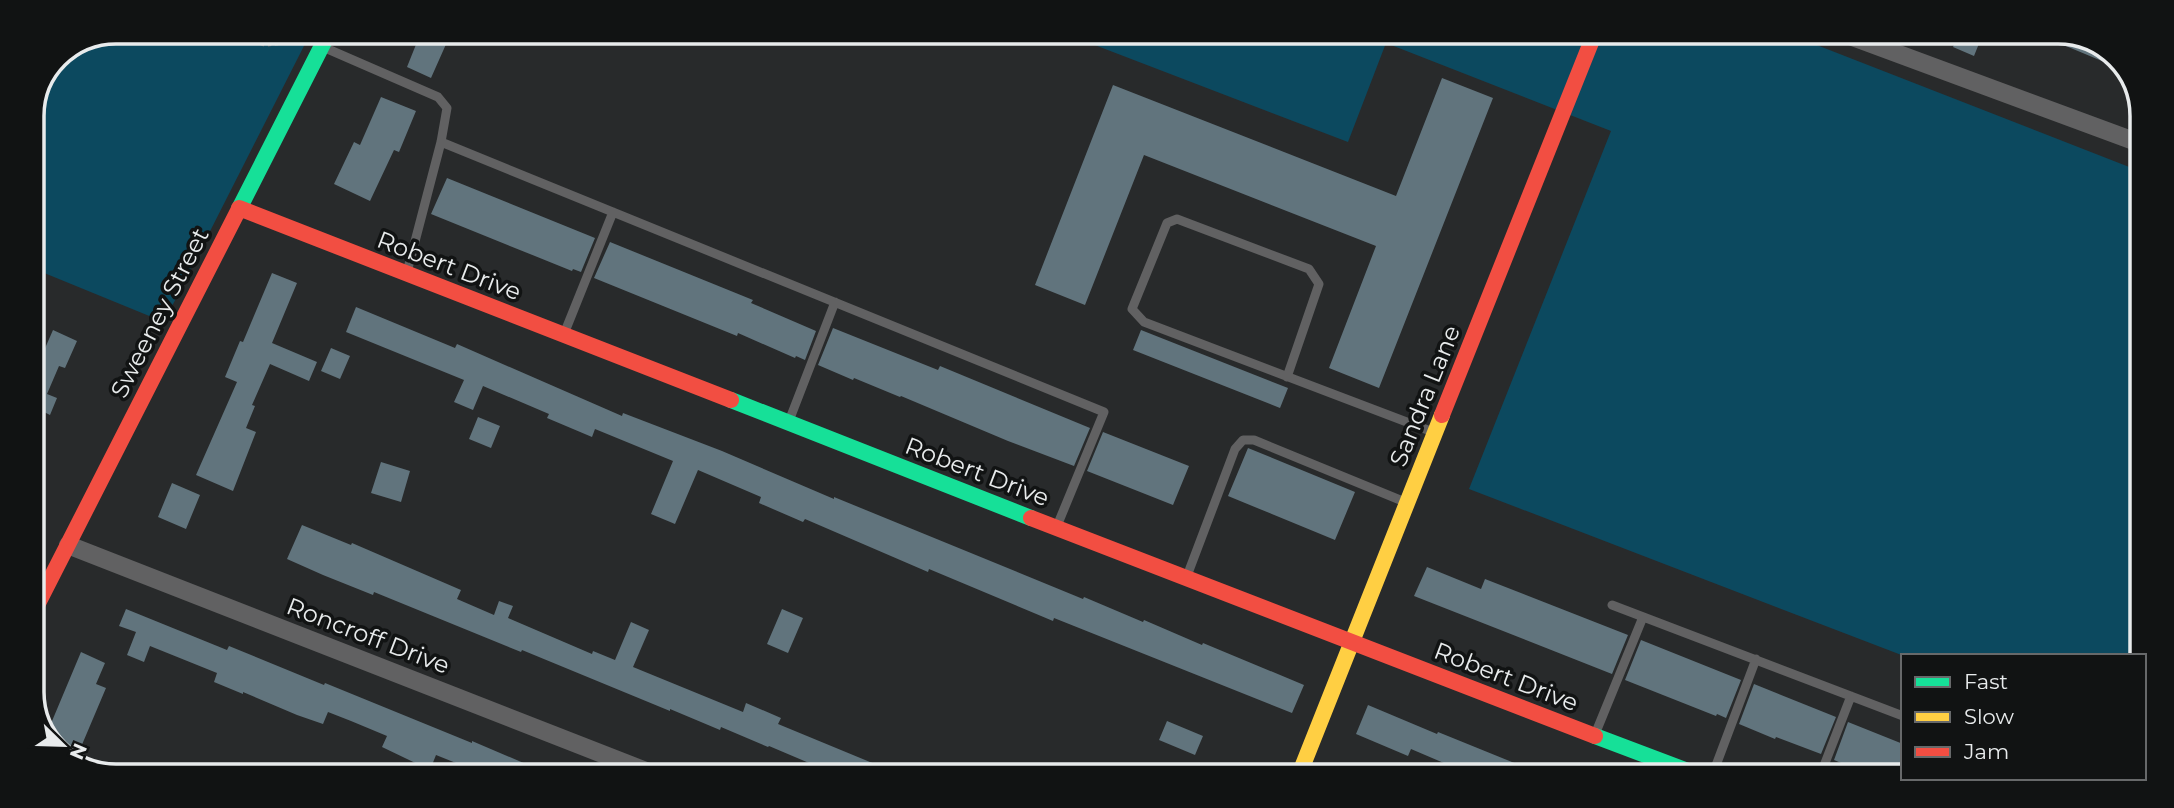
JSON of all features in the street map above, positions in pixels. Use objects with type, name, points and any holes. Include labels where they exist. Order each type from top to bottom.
[{"type":"street","name":"Sweeney Street","points":[[44,592],[322,44]]},
{"type":"street","name":"Sandra Lane","points":[[1303,764],[1590,44]]},
{"type":"street","points":[[1872,44],[2130,140]]},
{"type":"street","name":"Robert Drive","points":[[239,208],[1670,764]]},
{"type":"street","name":"Roncroff Drive","points":[[68,545],[628,764]]},
{"type":"lane","points":[[335,44],[438,97],[447,108],[441,142],[407,273]]},
{"type":"lane","points":[[441,142],[1104,412],[1056,527]]},
{"type":"lane","points":[[564,335],[613,212]]},
{"type":"lane","points":[[1287,377],[1319,284],[1309,269],[1177,219],[1167,223],[1132,309],[1144,322],[1287,377],[1435,432]]},
{"type":"lane","points":[[788,423],[835,302]]},
{"type":"lane","points":[[1186,578],[1235,449],[1243,440],[1254,440],[1407,502]]},
{"type":"lane","points":[[1612,605],[1901,715]]},
{"type":"lane","points":[[1594,735],[1643,617]]},
{"type":"lane","points":[[1717,764],[1756,659]]},
{"type":"lane","points":[[1825,764],[1851,696]]},
{"type":"shaded area","points":[[305,44],[164,322],[44,273],[44,116],[49,88],[65,65],[76,56],[102,45]]},
{"type":"shaded area","points":[[1092,44],[1386,44],[1348,142]]},
{"type":"shaded area","points":[[1389,44],[1814,44],[2130,167],[2130,654],[1901,655],[1469,489],[1611,131]]},
{"type":"building","points":[[416,44],[446,44],[431,78],[407,67]]},
{"type":"building","points":[[1954,44],[1979,44],[1974,56],[1953,47]]},
{"type":"building","points":[[2061,44],[2094,53],[2107,63]]},
{"type":"building","points":[[1442,78],[1493,98],[1379,388],[1329,368],[1376,246],[1144,155],[1085,305],[1035,285],[1113,85],[1396,196]]},
{"type":"building","points":[[381,97],[416,111],[399,152],[394,150],[370,201],[334,184],[354,142],[360,145]]},
{"type":"building","points":[[447,178],[595,238],[581,272],[572,271],[431,214]]},
{"type":"building","points":[[610,242],[753,300],[751,303],[816,331],[805,360],[738,333],[737,336],[594,278]]},
{"type":"building","points":[[272,273],[297,283],[272,343],[317,362],[309,381],[270,364],[252,405],[255,406],[246,428],[256,432],[233,491],[196,475],[237,382],[225,377]]},
{"type":"building","points":[[356,307],[455,348],[457,344],[622,416],[623,413],[722,451],[834,499],[1304,685],[1292,713],[1054,618],[1053,621],[929,569],[928,572],[805,519],[803,522],[759,503],[761,497],[698,470],[675,524],[651,514],[673,461],[595,429],[592,437],[547,418],[549,414],[483,386],[473,410],[454,402],[464,380],[346,332]]},
{"type":"building","points":[[833,328],[938,370],[940,366],[1090,428],[1074,466],[818,365]]},
{"type":"building","points":[[53,330],[77,341],[65,368],[59,366],[47,394],[57,398],[50,415],[44,412],[44,351]]},
{"type":"building","points":[[1141,330],[1288,388],[1280,408],[1133,350]]},
{"type":"building","points":[[331,348],[350,356],[340,379],[321,371]]},
{"type":"building","points":[[478,417],[500,426],[491,448],[469,439]]},
{"type":"building","points":[[1103,432],[1189,466],[1173,505],[1087,471]]},
{"type":"building","points":[[1248,448],[1355,492],[1335,540],[1228,496]]},
{"type":"building","points":[[381,462],[410,471],[401,502],[371,493]]},
{"type":"building","points":[[172,483],[200,495],[186,529],[158,517]]},
{"type":"building","points":[[302,525],[351,545],[352,543],[461,590],[457,599],[494,615],[499,601],[513,606],[508,618],[592,654],[593,651],[615,660],[631,622],[649,630],[633,667],[743,712],[746,703],[781,718],[778,724],[875,764],[811,764],[721,727],[720,730],[670,711],[374,592],[373,595],[287,559]]},
{"type":"building","points":[[1427,567],[1481,589],[1485,579],[1628,635],[1612,674],[1414,596]]},
{"type":"building","points":[[126,609],[227,650],[229,646],[324,685],[325,683],[526,764],[458,764],[436,755],[432,764],[417,764],[382,747],[387,736],[328,712],[323,724],[297,715],[214,682],[217,673],[150,646],[144,662],[127,655],[136,632],[119,626]]},
{"type":"building","points":[[782,609],[803,618],[788,653],[767,644]]},
{"type":"building","points":[[1641,640],[1741,680],[1726,718],[1625,680]]},
{"type":"building","points":[[81,652],[105,663],[96,684],[106,688],[81,747],[73,743],[71,748],[51,724]]},
{"type":"building","points":[[1754,684],[1836,717],[1821,754],[1739,724]]},
{"type":"building","points":[[1368,705],[1517,764],[1446,764],[1411,749],[1408,756],[1356,734]]},
{"type":"building","points":[[1167,721],[1203,736],[1195,755],[1159,740]]},
{"type":"building","points":[[1848,722],[1901,743],[1901,764],[1844,764],[1834,760]]},
{"type":"traffic: fast","points":[[239,209],[323,44]]},
{"type":"traffic: fast","points":[[731,400],[1031,518]]},
{"type":"traffic: fast","points":[[1595,736],[1669,764]]},
{"type":"traffic: slow","points":[[1303,764],[1442,415]]},
{"type":"traffic: jam","points":[[1442,415],[1590,44]]},
{"type":"traffic: jam","points":[[239,208],[731,400]]},
{"type":"traffic: jam","points":[[44,591],[239,209]]},
{"type":"traffic: jam","points":[[1031,518],[1595,736]]}]
